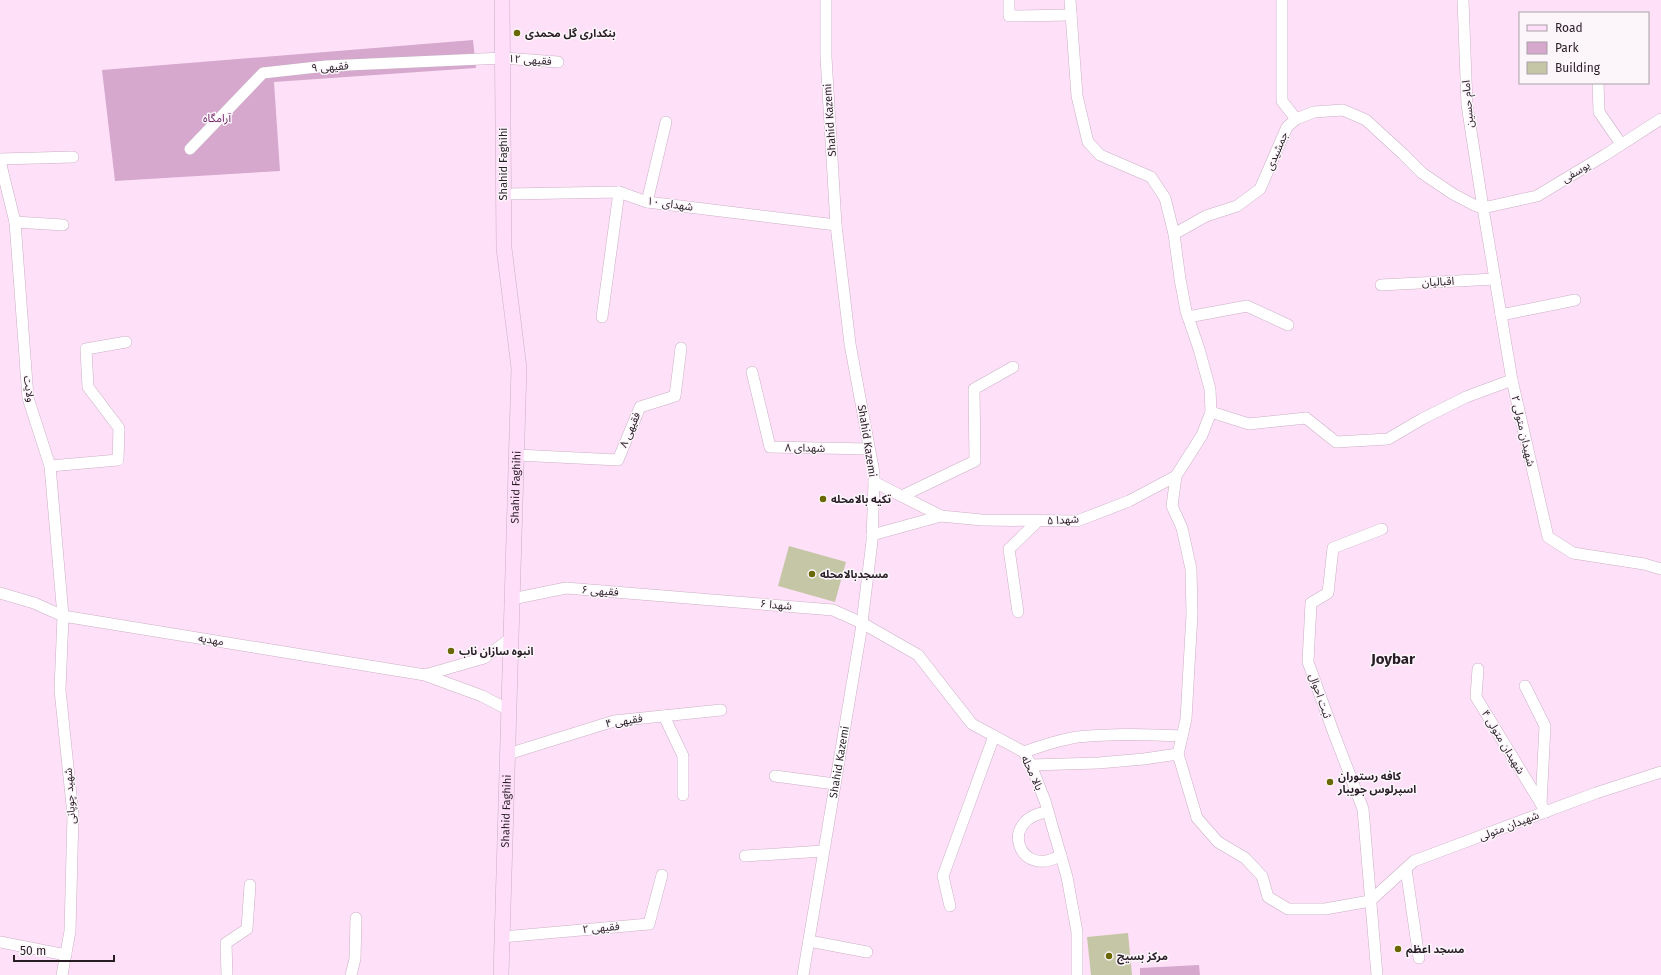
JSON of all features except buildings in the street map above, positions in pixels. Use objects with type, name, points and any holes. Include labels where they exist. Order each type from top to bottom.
[{"type":"main road","name":"Shahid Faghihi","points":[[501,975],[519,368],[504,248],[502,0]]},
{"type":"street","name":"Shahid Kazemi","points":[[803,975],[862,623],[872,535],[874,482],[874,473],[850,344],[836,224],[826,57],[826,0]]},
{"type":"street","points":[[1009,0],[1009,16],[1071,15]]},
{"type":"street","points":[[1070,0],[1077,96],[1088,142],[1100,155],[1151,176],[1165,198],[1174,234],[1180,279],[1188,317],[1210,389],[1211,412],[1202,435],[1176,476],[1172,506],[1182,528],[1191,569],[1192,614],[1186,719],[1178,754],[1197,818],[1218,842],[1245,858],[1262,876],[1268,897],[1288,909],[1325,909],[1370,901],[1377,975]]},
{"type":"street","points":[[1282,0],[1282,101],[1296,119],[1314,112],[1343,110],[1366,120],[1422,173],[1453,194],[1482,208]]},
{"type":"street","name":"امام حسین","points":[[1463,0],[1467,105],[1482,208]]},
{"type":"street","name":"فقیهی ۱۲","points":[[502,58],[558,62]]},
{"type":"street","name":"فقیهی ۹","points":[[190,149],[263,73],[326,66],[502,58]]},
{"type":"street","points":[[1598,84],[1599,112],[1621,144]]},
{"type":"street","name":"جمشیدی","points":[[1174,234],[1206,216],[1237,206],[1260,189],[1287,127],[1296,119]]},
{"type":"street","name":"یوسفی","points":[[1482,208],[1536,196],[1661,119]]},
{"type":"street","points":[[647,202],[666,122]]},
{"type":"street","name":"ولایت","points":[[63,616],[50,466],[28,398],[15,222],[0,160],[72,157]]},
{"type":"street","name":"شهدای ۱۰","points":[[504,194],[619,192],[647,202],[836,224]]},
{"type":"street","points":[[602,317],[619,192]]},
{"type":"street","name":"شهیدان متولی ۲","points":[[1482,208],[1512,380],[1548,536],[1573,553],[1644,564],[1661,569]]},
{"type":"street","points":[[15,222],[63,225]]},
{"type":"street","name":"اقبالیان","points":[[1381,285],[1495,279]]},
{"type":"street","points":[[1501,315],[1575,300]]},
{"type":"street","points":[[1188,317],[1247,306],[1288,325]]},
{"type":"street","points":[[50,466],[118,460],[119,428],[88,387],[86,349],[126,342]]},
{"type":"street","name":"فقیهی ۸","points":[[516,455],[618,460],[640,407],[675,396],[680,348]]},
{"type":"street","points":[[902,496],[975,461],[974,389],[1013,367]]},
{"type":"street","name":"شهدای ۸","points":[[752,372],[770,448],[869,449]]},
{"type":"street","points":[[1211,412],[1249,424],[1306,418],[1336,442],[1388,439],[1422,419],[1466,397],[1512,380]]},
{"type":"street","name":"شهدا ۵","points":[[872,535],[941,516],[982,520],[1077,522],[1129,501],[1176,476]]},
{"type":"street","name":"شهدا ۵","points":[[874,482],[941,516]]},
{"type":"street","points":[[1018,612],[1009,549],[1038,521]]},
{"type":"street","name":"ثبت احوال","points":[[1370,901],[1363,809],[1308,662],[1311,603],[1328,593],[1333,548],[1382,529]]},
{"type":"street","name":"فقیهی ۶","points":[[512,598],[566,588],[688,597]]},
{"type":"street","name":"مهدیه","points":[[0,593],[34,603],[63,616],[425,675]]},
{"type":"street","name":"شهدا ۶","points":[[688,597],[833,610],[862,623]]},
{"type":"street","name":"شهید چوپانی","points":[[62,975],[70,931],[73,815],[60,690],[63,616]]},
{"type":"street","name":"بالا محله","points":[[862,623],[918,656],[972,724],[1024,752],[1031,765],[1048,812],[1067,877],[1077,932],[1077,975]]},
{"type":"street","points":[[425,675],[484,658],[511,638]]},
{"type":"street","name":"شهیدان متولی ۴","points":[[1478,668],[1476,697],[1543,808]]},
{"type":"street","points":[[425,675],[482,696],[509,710]]},
{"type":"street","points":[[1526,686],[1545,726],[1543,808]]},
{"type":"street","name":"فقیهی ۴","points":[[508,754],[614,721],[721,710]]},
{"type":"street","points":[[664,716],[683,756],[683,795]]},
{"type":"street","points":[[1024,752],[1076,737],[1134,733],[1182,736]]},
{"type":"street","points":[[950,906],[943,876],[994,736]]},
{"type":"street","points":[[1031,765],[1105,762],[1144,759],[1178,754]]},
{"type":"street","name":"شهیدان متولی","points":[[1370,901],[1414,861],[1543,808],[1661,772]]},
{"type":"street","points":[[775,776],[835,784]]},
{"type":"street","points":[[1048,812],[1034,815],[1023,823],[1018,835],[1020,846],[1028,857],[1036,862],[1048,862],[1061,855]]},
{"type":"street","points":[[745,856],[823,851]]},
{"type":"street","points":[[1406,869],[1419,958]]},
{"type":"street","name":"فقیهی ۲","points":[[502,937],[649,924],[662,875]]},
{"type":"street","points":[[227,975],[226,943],[247,929],[250,885]]},
{"type":"street","points":[[351,975],[355,959],[356,918]]},
{"type":"street","points":[[808,941],[867,952]]},
{"type":"street","points":[[0,942],[66,955]]},
{"type":"green space","name":"آرامگاه","points":[[473,40],[476,68],[274,82],[280,171],[115,181],[102,70]]},
{"type":"green space","points":[[1199,965],[1200,975],[1140,975],[1140,968]]},
{"type":"place","name":"بنکداری گل محمدی","points":[[517,33]]},
{"type":"place","name":"تکیه بالامحله","points":[[823,499]]},
{"type":"place","name":"مسجدبالامحله","points":[[812,574]]},
{"type":"place","name":"انبوه سازان ناب","points":[[451,651]]},
{"type":"place","name":"کافه رستوران اسپرلوس جویبار","points":[[1330,782]]},
{"type":"place","name":"مسجد اعظم","points":[[1398,949]]},
{"type":"place","name":"مرکز بسیج","points":[[1109,956]]},
{"type":"district","name":"Joybar","points":[[1393,659]]}]
